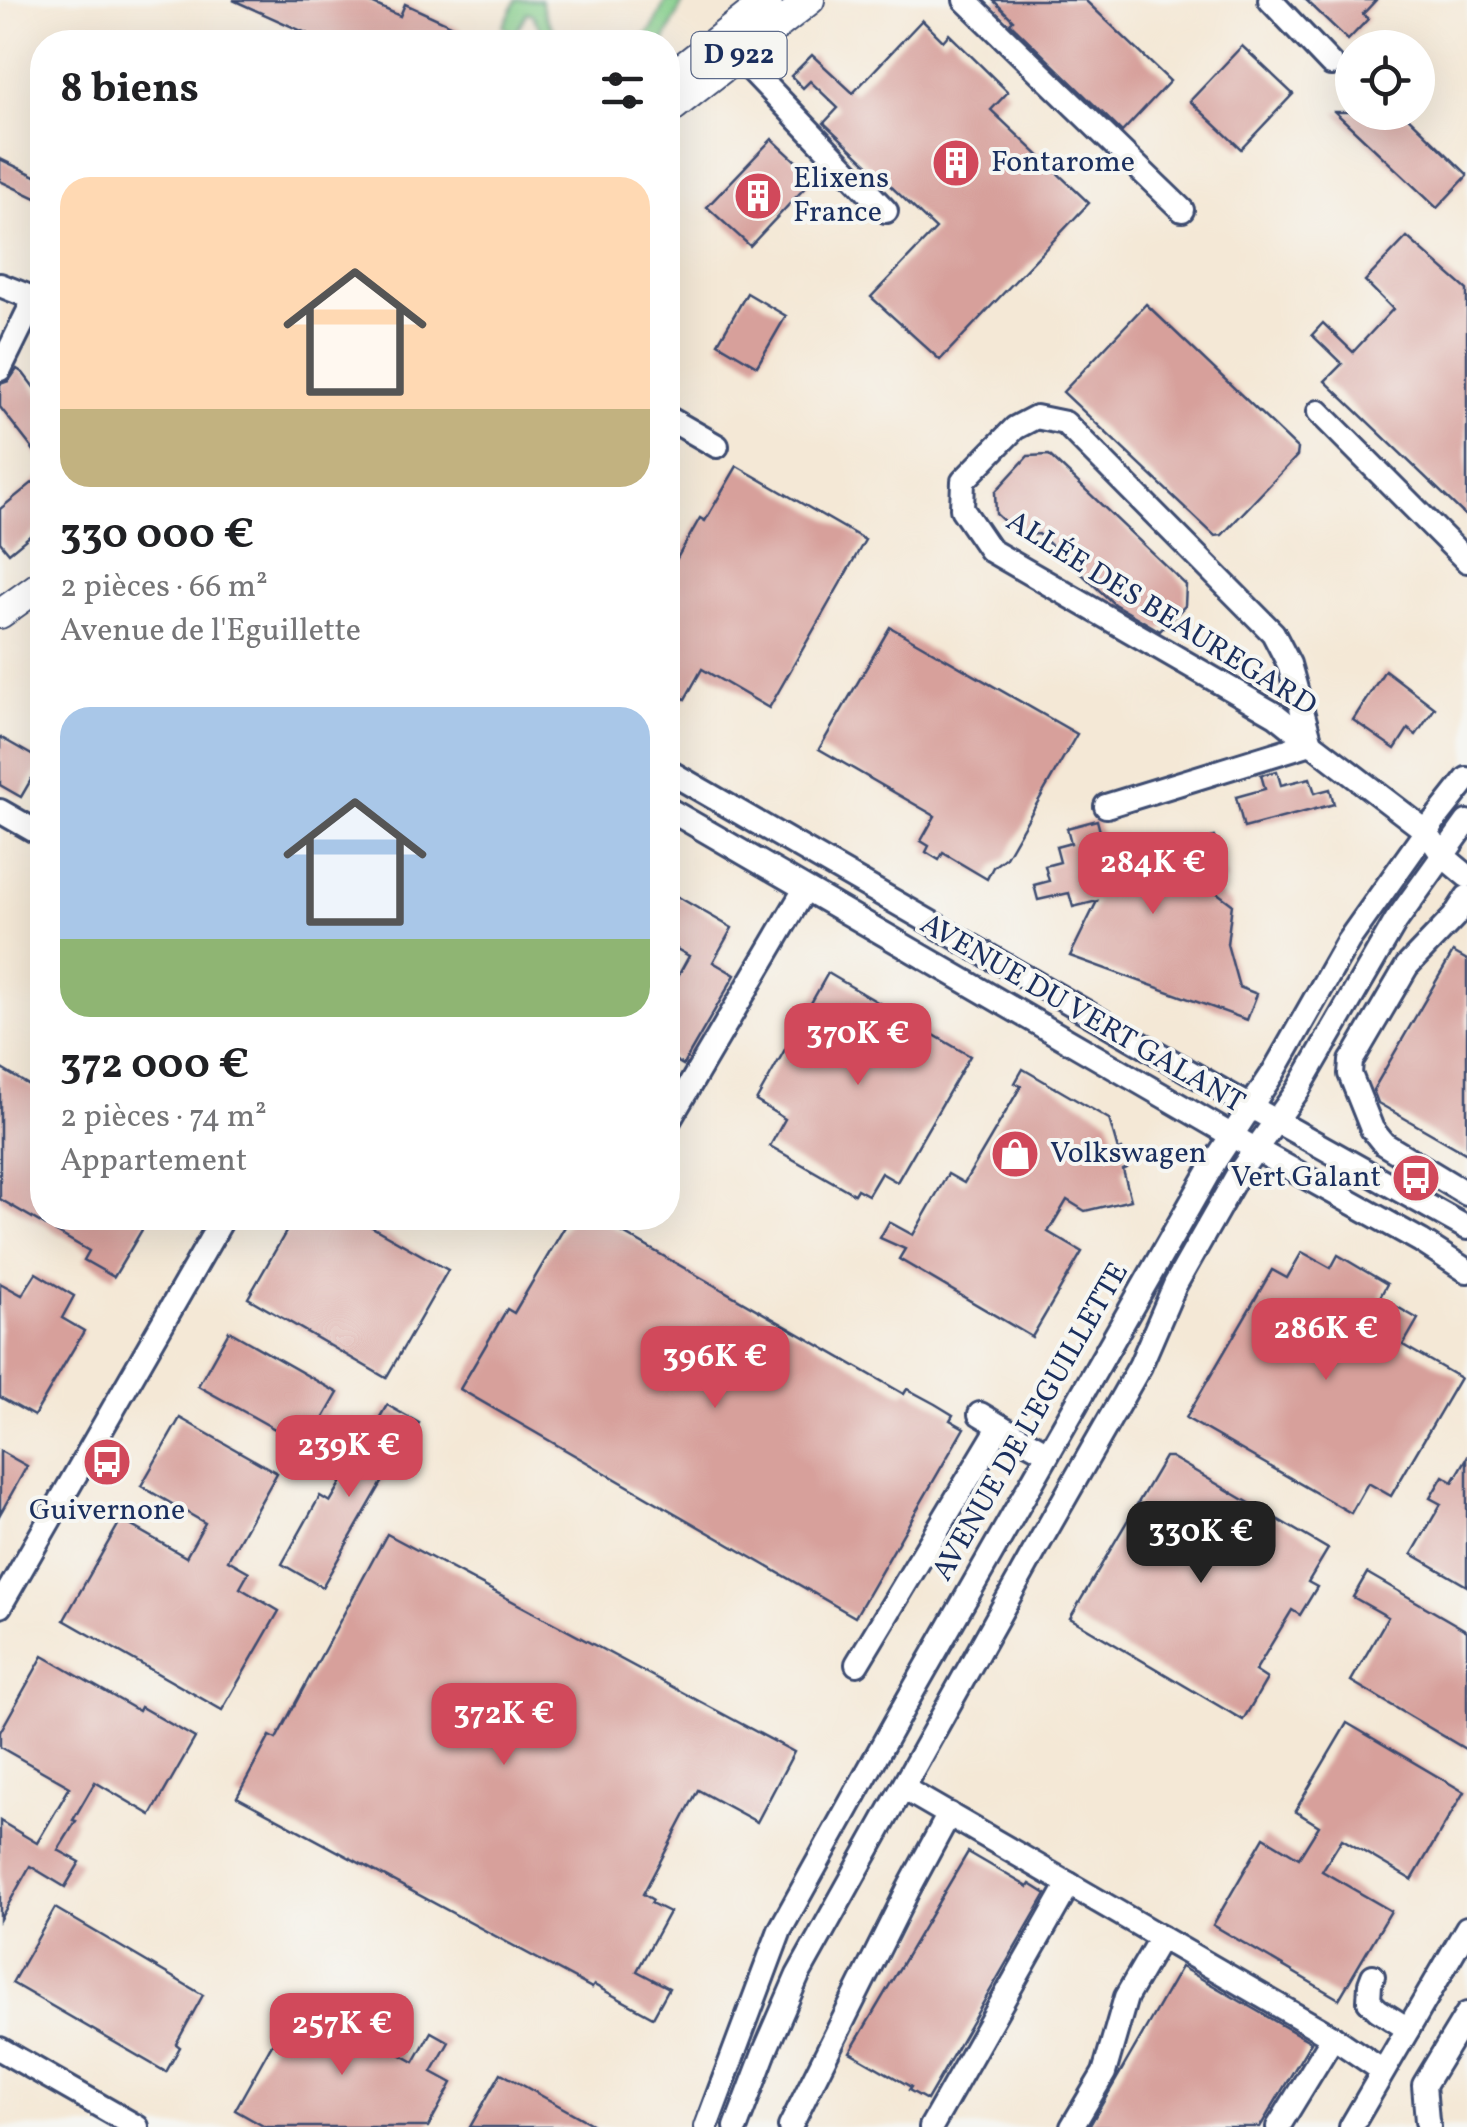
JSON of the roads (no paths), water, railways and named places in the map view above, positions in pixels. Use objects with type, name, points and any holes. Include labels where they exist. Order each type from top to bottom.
[{"type":"main road","name":"D 922","points":[[680,70],[768,0]]},
{"type":"main road","name":"D 922","points":[[680,102],[810,0]]},
{"type":"main road","points":[[0,614],[30,593]]},
{"type":"street","points":[[1270,0],[1331,64]]},
{"type":"street","points":[[968,1],[1182,210]]},
{"type":"street","points":[[738,56],[886,211]]},
{"type":"street","points":[[0,284],[30,297]]},
{"type":"street","points":[[0,369],[30,325]]},
{"type":"street","points":[[1318,412],[1467,561]]},
{"type":"street","name":"ALLÉE DES BEAUREGARD","points":[[1310,743],[1289,664],[1273,633],[1065,423],[1036,417],[1015,428],[963,481],[962,510],[990,550],[1276,715],[1310,743],[1426,830],[1444,856],[1467,876]]},
{"type":"street","points":[[680,425],[717,446]]},
{"type":"street","name":"ALLÉE DES BEAUREGARD","points":[[1106,806],[1310,743]]},
{"type":"street","name":"AVENUE DU VERT GALANT","points":[[680,777],[1467,1228]]},
{"type":"street","name":"AVENUE DE L'EGUILLETTE","points":[[706,2127],[780,1930],[1048,1453],[1348,940],[1467,779]]},
{"type":"street","points":[[0,812],[30,828]]},
{"type":"street","name":"AVENUE DU VERT GALANT","points":[[680,816],[1467,1271]]},
{"type":"street","name":"AVENUE DE L'EGUILLETTE","points":[[736,2127],[798,1975],[1140,1366],[1174,1285],[1396,920],[1467,822]]},
{"type":"street","points":[[680,1102],[806,889]]},
{"type":"street","points":[[1467,897],[1454,917],[1407,966],[1350,1067],[1376,1137],[1467,1194]]},
{"type":"street","points":[[0,1606],[216,1230]]},
{"type":"street","points":[[856,1664],[990,1420],[1048,1453]]},
{"type":"street","points":[[903,1788],[1333,2038],[1383,2071]]},
{"type":"street","points":[[790,2127],[949,1814]]},
{"type":"street","points":[[931,2127],[1069,1884]]},
{"type":"street","points":[[1072,2127],[1104,2073],[1126,1997],[1161,1937]]},
{"type":"street","points":[[1360,2123],[1383,2071],[1463,1943]]},
{"type":"street","points":[[1373,1976],[1369,2001],[1408,2029]]},
{"type":"street","points":[[1429,2127],[1424,2085],[1467,2014]]},
{"type":"street","points":[[1278,2127],[1333,2038]]},
{"type":"street","points":[[0,2049],[137,2127]]},
{"type":"place","name":"Fontarome","points":[[956,163]]},
{"type":"place","name":"Elixens France","points":[[758,196]]},
{"type":"place","name":"Volkswagen","points":[[1015,1154]]},
{"type":"place","name":"Vert Galant","points":[[1416,1178]]},
{"type":"place","name":"Guivernone","points":[[107,1462]]}]
